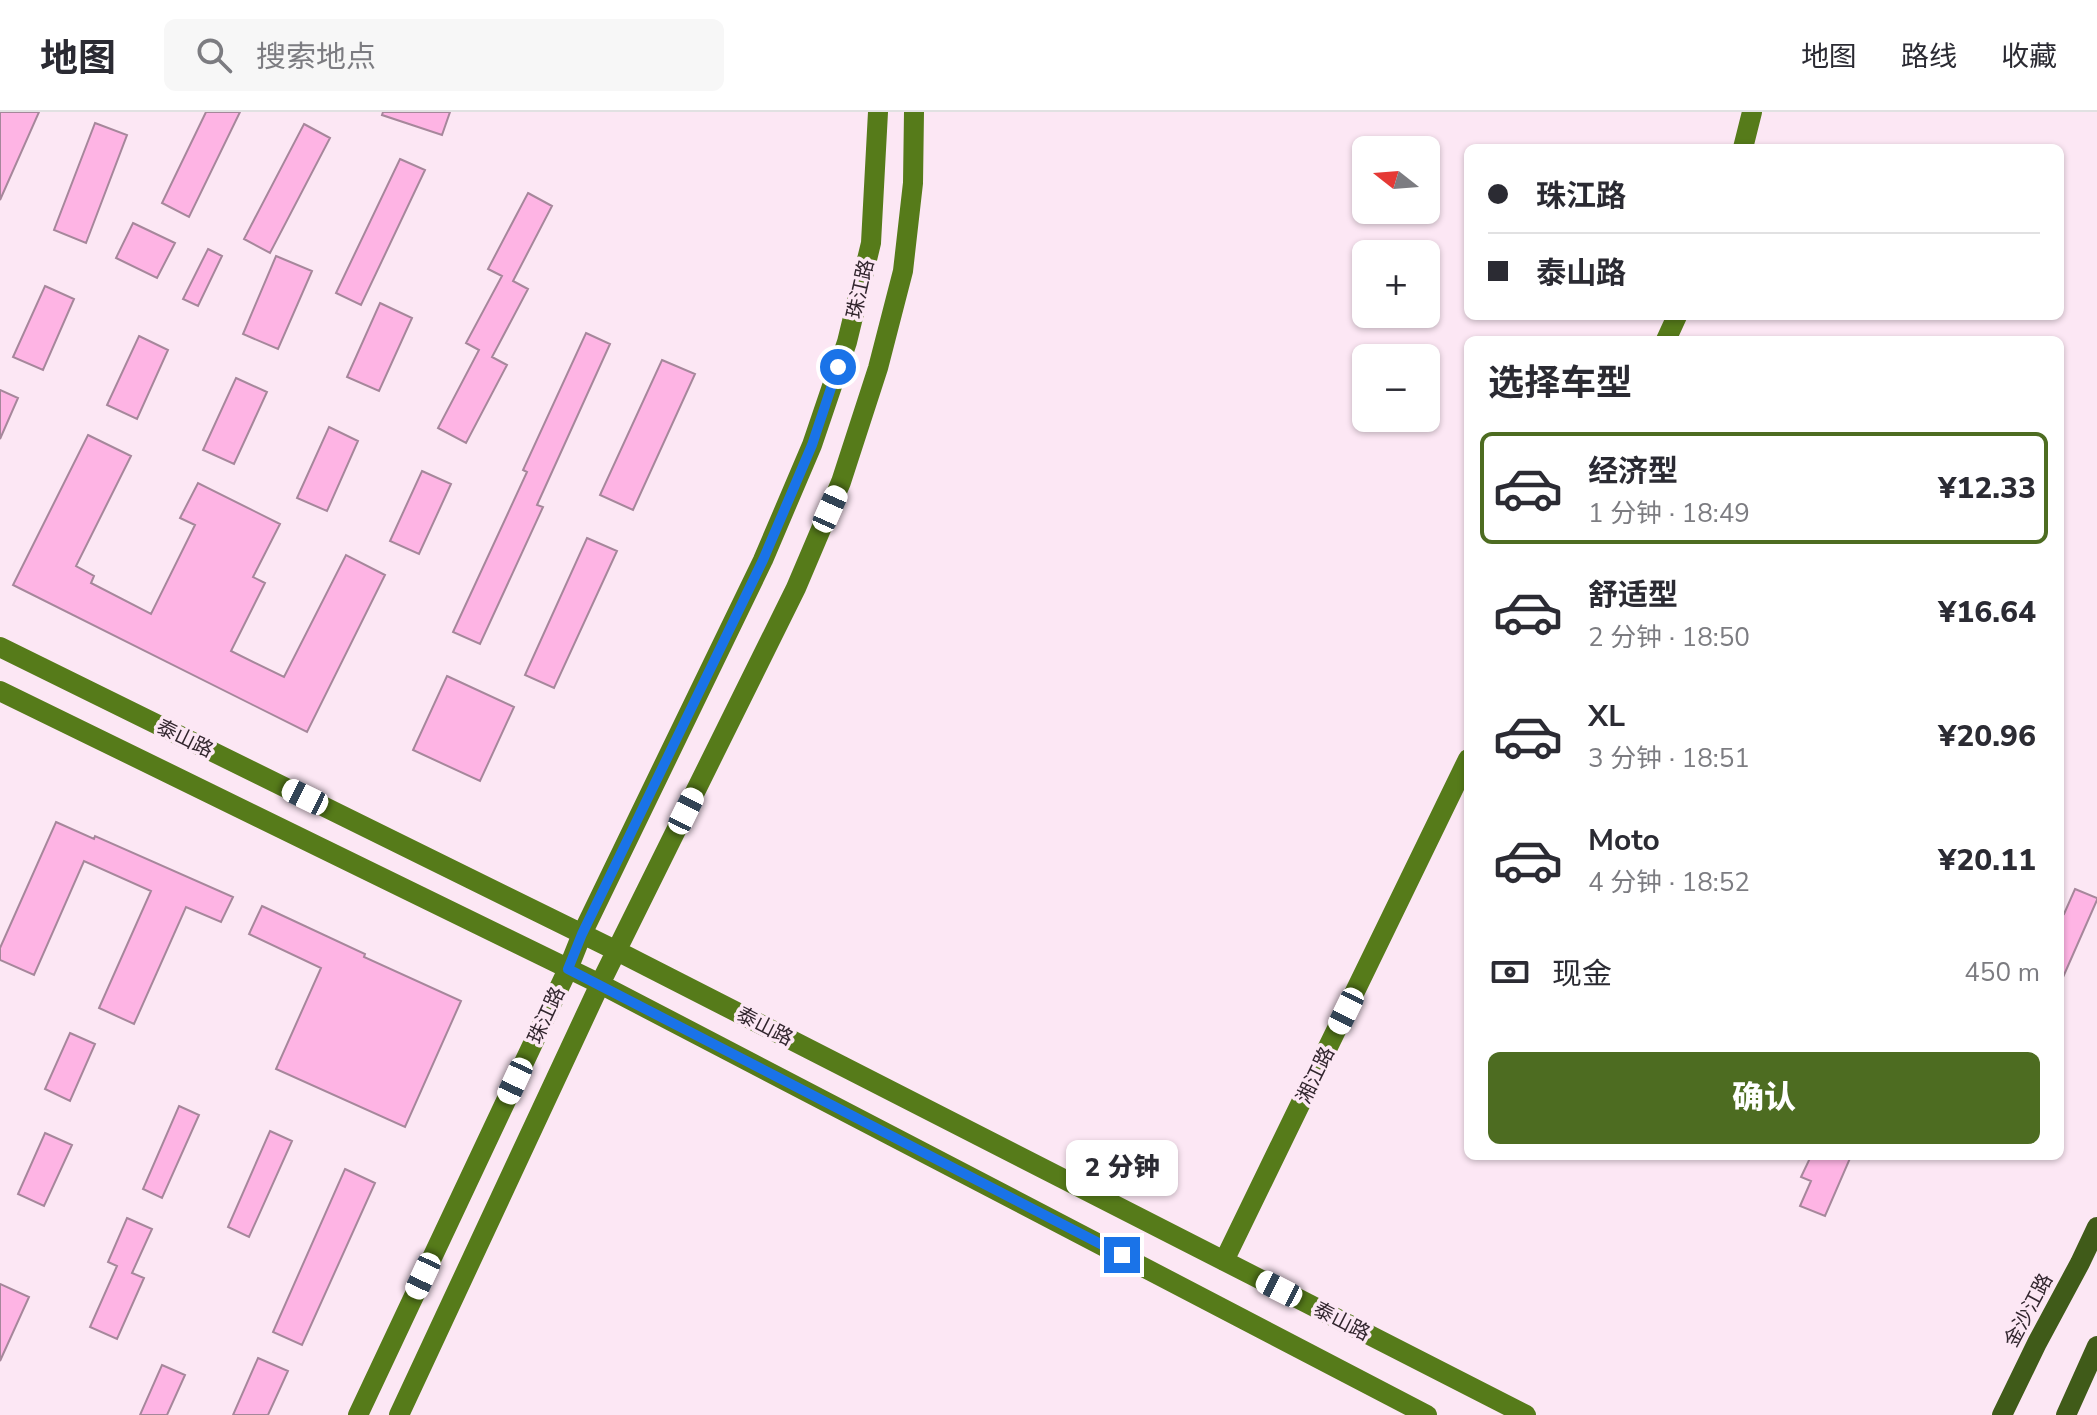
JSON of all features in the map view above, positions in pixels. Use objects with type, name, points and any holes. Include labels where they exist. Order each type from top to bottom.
[{"type":"main road","name":"珠江路","points":[[358,1415],[582,934],[763,560],[812,445],[847,342],[871,243],[878,112]]},
{"type":"main road","points":[[399,1415],[600,984],[796,588],[841,482],[878,368],[903,271],[913,183],[914,112]]},
{"type":"main road","points":[[1744,144],[1752,112]]},
{"type":"main road","name":"泰山路","points":[[0,647],[617,951],[1526,1415]]},
{"type":"main road","name":"泰山路","points":[[0,691],[600,984],[1427,1415]]},
{"type":"main road","name":"湘江路","points":[[1224,1261],[1464,767]]},
{"type":"main road","name":"金沙江路","points":[[2002,1415],[2097,1227]]},
{"type":"main road","points":[[2066,1415],[2097,1346]]},
{"type":"building","points":[[0,112],[39,112],[0,200]]},
{"type":"building","points":[[206,112],[240,112],[189,217],[162,203]]},
{"type":"building","points":[[383,112],[450,112],[442,135],[382,115]]},
{"type":"building","points":[[95,123],[127,135],[86,243],[54,230]]},
{"type":"building","points":[[304,124],[330,138],[270,253],[244,239]]},
{"type":"building","points":[[400,159],[425,170],[361,305],[336,293]]},
{"type":"building","points":[[528,193],[552,206],[513,281],[528,289],[492,357],[507,365],[466,443],[438,428],[479,350],[466,343],[502,276],[488,269]]},
{"type":"building","points":[[133,223],[175,243],[157,278],[116,258]]},
{"type":"building","points":[[208,249],[222,256],[198,306],[183,299]]},
{"type":"building","points":[[276,256],[312,271],[278,349],[243,334]]},
{"type":"building","points":[[45,286],[74,299],[43,370],[13,357]]},
{"type":"building","points":[[380,303],[412,318],[379,391],[347,377]]},
{"type":"building","points":[[586,333],[610,344],[537,505],[543,507],[480,644],[453,632],[527,472],[523,470]]},
{"type":"building","points":[[139,336],[168,350],[137,419],[107,405]]},
{"type":"building","points":[[662,360],[695,374],[633,510],[600,495]]},
{"type":"building","points":[[236,378],[267,392],[234,464],[203,450]]},
{"type":"building","points":[[0,390],[18,398],[0,439]]},
{"type":"building","points":[[329,427],[358,441],[327,511],[297,498]]},
{"type":"building","points":[[88,435],[131,456],[76,566],[94,576],[91,583],[151,614],[195,525],[180,518],[198,483],[280,524],[253,577],[265,583],[231,651],[284,677],[346,555],[385,575],[307,732],[13,585]]},
{"type":"building","points":[[422,471],[451,484],[419,554],[390,541]]},
{"type":"building","points":[[587,538],[617,551],[554,688],[525,675]]},
{"type":"building","points":[[447,676],[514,707],[480,781],[413,750]]},
{"type":"building","points":[[56,822],[233,897],[221,922],[186,907],[134,1024],[99,1008],[151,891],[84,861],[34,975],[0,960],[0,948]]},
{"type":"building","points":[[2075,889],[2097,898],[2064,975],[2064,914]]},
{"type":"building","points":[[262,906],[461,1001],[405,1127],[276,1069],[321,968],[249,934]]},
{"type":"building","points":[[70,1033],[95,1044],[70,1101],[45,1089]]},
{"type":"building","points":[[179,1106],[199,1115],[162,1198],[143,1189]]},
{"type":"building","points":[[270,1131],[292,1141],[249,1237],[228,1227]]},
{"type":"building","points":[[45,1133],[72,1145],[44,1206],[18,1194]]},
{"type":"building","points":[[1809,1160],[1849,1160],[1825,1216],[1800,1206],[1811,1181],[1801,1177]]},
{"type":"building","points":[[345,1169],[375,1183],[302,1345],[273,1332]]},
{"type":"building","points":[[127,1218],[152,1229],[132,1273],[144,1278],[117,1339],[90,1327],[117,1266],[108,1262]]},
{"type":"building","points":[[0,1284],[29,1297],[0,1361]]},
{"type":"building","points":[[258,1358],[288,1371],[268,1415],[233,1415]]},
{"type":"building","points":[[162,1365],[185,1375],[167,1415],[140,1415]]},
{"type":"route","points":[[838,367],[812,445],[763,560],[582,934],[568,969],[1122,1255]]}]
